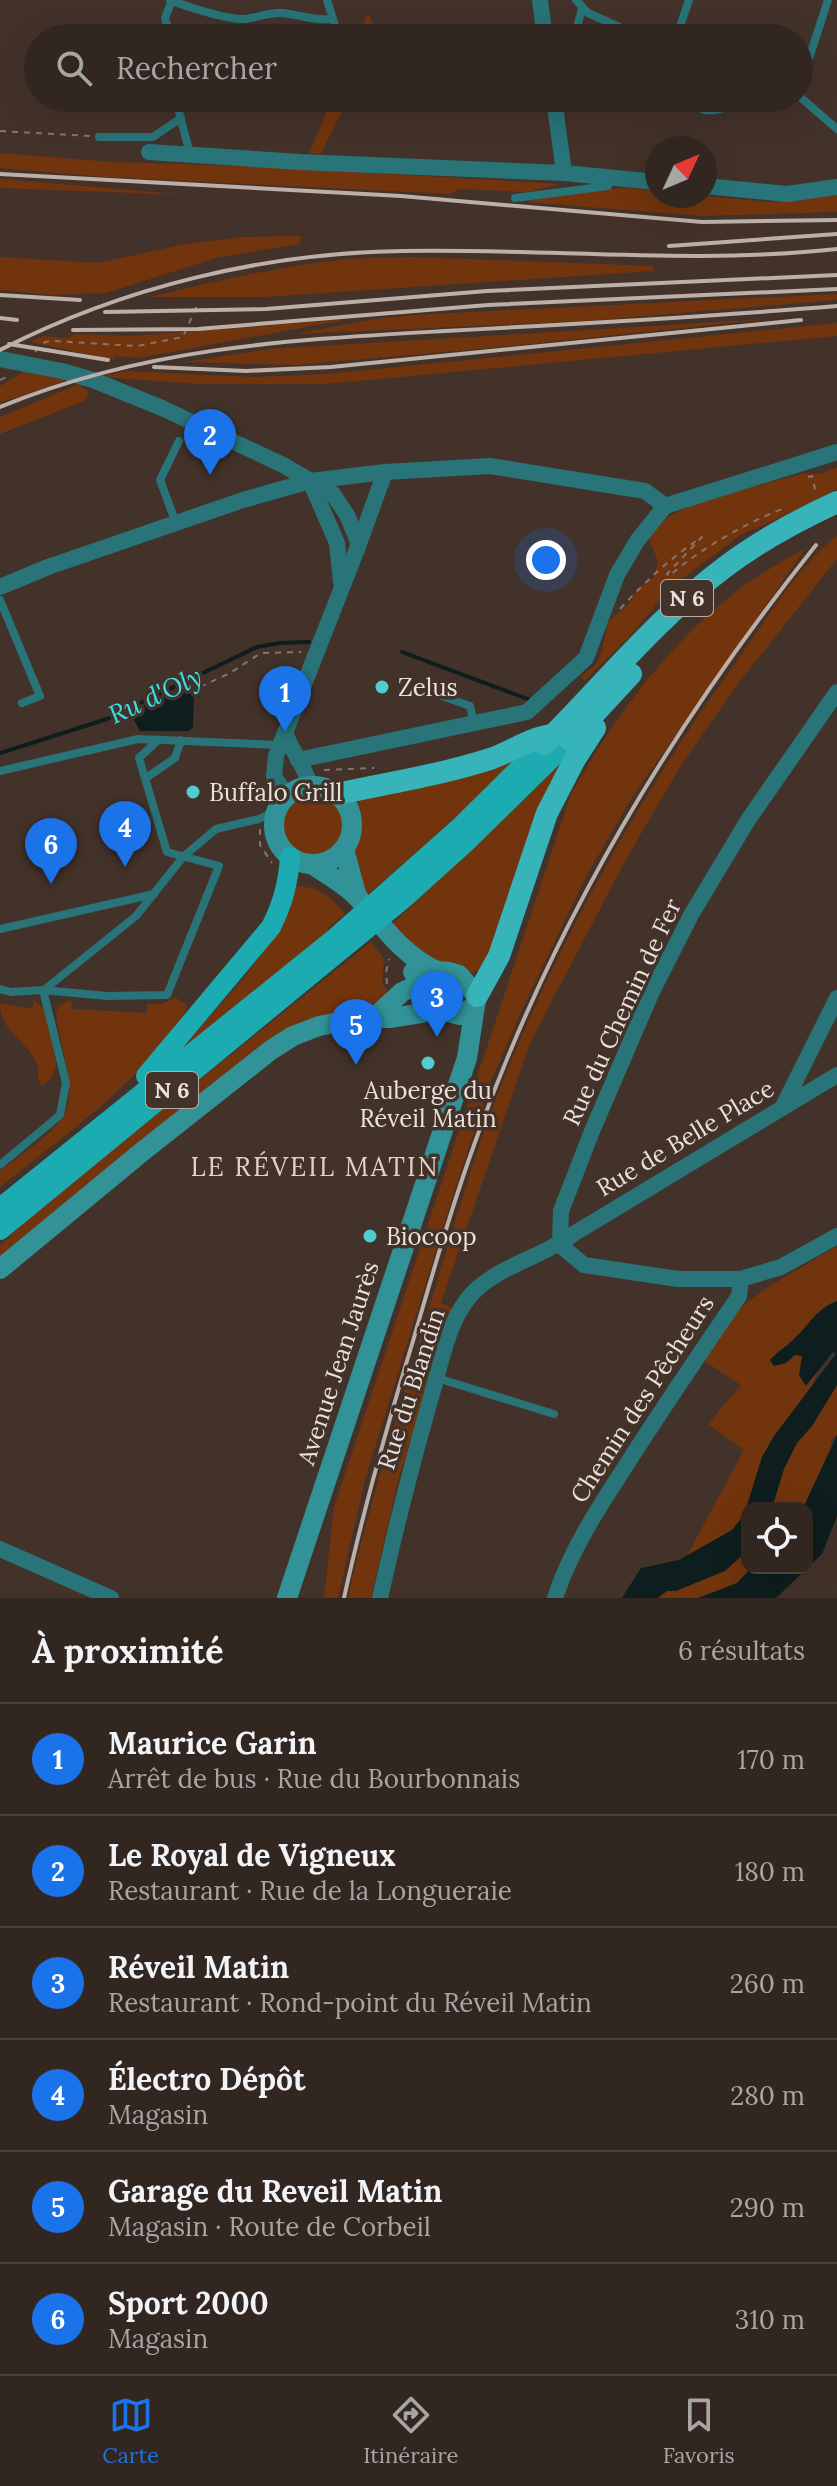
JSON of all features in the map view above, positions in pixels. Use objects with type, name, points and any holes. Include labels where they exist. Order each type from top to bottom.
[{"type":"highway","name":"N 6","points":[[553,742],[605,704],[693,610],[828,502]]},
{"type":"highway","name":"N 6","points":[[553,742],[690,595],[726,566],[837,517]]},
{"type":"highway","points":[[476,1001],[499,956],[547,813],[575,759],[605,715],[605,704]]},
{"type":"highway","points":[[337,794],[448,771],[492,758],[539,736],[553,742]]},
{"type":"main road","name":"N 6","points":[[0,1230],[398,894],[465,843],[553,742]]},
{"type":"main road","points":[[313,865],[331,860],[344,849],[352,826],[351,814],[337,794],[310,785],[281,803],[273,831],[282,850],[290,857],[313,865],[357,897],[429,977]]},
{"type":"main road","points":[[344,849],[357,897]]},
{"type":"main road","points":[[105,1123],[167,1054],[271,927],[284,901],[290,857]]},
{"type":"main road","points":[[392,939],[407,965],[429,977]]},
{"type":"main road","name":"N 6","points":[[0,1208],[105,1123],[340,943]]},
{"type":"main road","points":[[402,992],[407,965]]},
{"type":"main road","points":[[0,1269],[281,1043],[319,1026],[376,1016],[391,1018],[466,1013],[476,1001],[459,975],[429,977],[402,992],[376,1016]]},
{"type":"main road","points":[[276,1598],[353,1383],[457,1052],[457,1026],[447,1012],[425,993],[429,977]]},
{"type":"main road","name":"Avenue Jean Jaurès","points":[[287,1598],[353,1383],[467,1058],[476,1001]]},
{"type":"street","points":[[540,0],[543,24]]},
{"type":"street","points":[[556,112],[564,173]]},
{"type":"street","points":[[149,152],[564,173],[645,181]]},
{"type":"street","points":[[717,187],[787,194],[837,187]]},
{"type":"street","points":[[0,359],[93,380],[175,414],[283,465],[333,494],[347,515],[359,544]]},
{"type":"street","points":[[298,760],[517,715],[534,707],[586,658],[608,595],[627,557],[665,506],[837,453]]},
{"type":"street","points":[[0,587],[243,500],[310,481],[385,472],[490,466],[645,491],[665,506]]},
{"type":"street","points":[[281,803],[274,776],[282,738],[385,472]]},
{"type":"street","points":[[310,481],[337,543],[342,587]]},
{"type":"street","name":"Rue du Chemin de Fer","points":[[560,1245],[561,1211],[651,994],[691,915],[748,820],[837,692]]},
{"type":"street","points":[[282,738],[307,774],[310,785]]},
{"type":"street","points":[[782,1107],[837,998]]},
{"type":"street","name":"Rue de Belle Place","points":[[560,1245],[837,1075]]},
{"type":"street","name":"Chemin des Pêcheurs","points":[[555,1598],[565,1566],[595,1512],[739,1296],[741,1279],[781,1267],[837,1236]]},
{"type":"street","points":[[560,1245],[584,1265],[678,1279],[741,1279]]},
{"type":"street","name":"Rue du Blandin","points":[[380,1598],[404,1491],[451,1331],[465,1304],[479,1287],[519,1263],[560,1245]]},
{"type":"street","points":[[0,1549],[111,1598]]},
{"type":"lane","points":[[167,24],[165,18],[171,0],[244,19],[260,14],[284,13],[314,20],[333,19]]},
{"type":"lane","points":[[327,0],[335,24]]},
{"type":"lane","points":[[576,0],[582,9],[614,24]]},
{"type":"lane","points":[[681,24],[689,0]]},
{"type":"lane","points":[[813,46],[828,0]]},
{"type":"lane","points":[[578,24],[582,9]]},
{"type":"lane","points":[[813,108],[837,129]]},
{"type":"lane","points":[[179,112],[190,154]]},
{"type":"lane","points":[[99,137],[153,137],[181,118]]},
{"type":"lane","points":[[515,198],[608,186],[611,177]]},
{"type":"lane","points":[[176,523],[160,480],[179,441]]},
{"type":"lane","points":[[0,600],[40,696],[22,703]]},
{"type":"lane","points":[[436,694],[470,706],[474,724]]},
{"type":"lane","points":[[0,771],[138,739],[282,738]]},
{"type":"lane","points":[[0,989],[107,996],[167,995],[219,866],[167,852],[139,758],[158,740]]},
{"type":"lane","points":[[146,778],[175,758],[181,740]]},
{"type":"lane","points":[[43,990],[136,916],[183,857],[216,829],[259,819],[281,803]]},
{"type":"lane","points":[[0,929],[155,893]]},
{"type":"lane","points":[[0,1165],[60,1115],[66,1083],[43,990]]},
{"type":"lane","points":[[437,1378],[554,1414]]},
{"type":"path","points":[[0,131],[99,137]]},
{"type":"path","points":[[0,380],[26,363],[45,342],[137,346],[183,337],[198,303]]},
{"type":"path","points":[[802,479],[812,476],[828,502]]},
{"type":"path","points":[[600,619],[608,620],[617,613],[654,572],[702,537],[667,574],[669,576],[687,560],[752,522],[786,508]]},
{"type":"path","points":[[200,687],[261,653],[296,650],[314,655]]},
{"type":"shaded area","points":[[368,13],[373,24],[364,24]]},
{"type":"shaded area","points":[[326,112],[342,112],[321,153],[309,154]]},
{"type":"shaded area","points":[[0,153],[112,162],[250,166],[561,184],[527,192],[459,189],[450,194],[106,177],[0,168]]},
{"type":"shaded area","points":[[0,179],[189,195],[0,188]]},
{"type":"shaded area","points":[[645,190],[645,208],[717,208],[717,197],[771,202],[837,193],[837,212],[702,216],[526,202],[565,192]]},
{"type":"shaded area","points":[[301,236],[299,244],[216,258],[106,293],[52,295],[0,290],[0,257],[98,263],[185,244],[243,237]]},
{"type":"shaded area","points":[[413,257],[654,266],[653,271],[266,297],[150,297],[315,263],[357,258]]},
{"type":"shaded area","points":[[837,294],[837,300],[586,321],[296,334],[373,319],[431,314]]},
{"type":"shaded area","points":[[350,319],[139,358],[115,356],[114,360],[30,342],[43,336],[134,336]]},
{"type":"shaded area","points":[[769,319],[295,365],[184,362],[269,349]]},
{"type":"shaded area","points":[[837,323],[837,336],[326,384],[199,384],[101,377],[124,371],[255,377],[327,374]]},
{"type":"shaded area","points":[[23,372],[66,378],[0,403],[0,386]]},
{"type":"shaded area","points":[[79,384],[89,393],[84,401],[0,434],[0,417]]},
{"type":"shaded area","points":[[837,467],[837,489],[742,534],[672,586],[627,639],[584,681],[581,677],[597,663],[602,651],[608,622],[629,604],[638,588],[654,577],[658,561],[648,537],[669,516],[705,499],[801,474],[821,474]]},
{"type":"shaded area","points":[[837,536],[837,559],[740,681],[680,767],[625,861],[530,1043],[441,1303],[453,1309],[399,1477],[371,1598],[348,1598],[381,1470],[462,1200],[497,1095],[534,1008],[612,855],[671,757],[783,594]]},
{"type":"shaded area","points":[[806,548],[633,796],[587,875],[525,1003],[491,1081],[451,1202],[365,1480],[338,1598],[324,1598],[334,1507],[571,794],[624,710],[688,634],[746,584]]},
{"type":"shaded area","points":[[194,687],[193,727],[189,731],[140,731],[129,711]]},
{"type":"shaded area","points":[[514,758],[517,760],[479,797],[366,896],[355,857],[360,815],[351,800]]},
{"type":"shaded area","points":[[563,760],[497,944],[483,967],[473,973],[455,965],[429,962],[391,925]]},
{"type":"shaded area","points":[[313,795],[325,797],[334,804],[341,813],[341,837],[334,846],[325,853],[313,855],[301,853],[292,846],[285,837],[283,825],[285,813],[292,804],[301,797]]},
{"type":"shaded area","points":[[297,886],[325,894],[345,914],[169,1060],[259,958],[287,911]]},
{"type":"shaded area","points":[[371,942],[384,959],[382,982],[389,996],[370,1009],[310,1022],[0,1261],[0,1245],[46,1203]]},
{"type":"shaded area","points":[[437,982],[454,983],[462,995],[459,1002],[449,1005],[434,989]]},
{"type":"shaded area","points":[[175,997],[188,1006],[149,1059],[103,1105],[0,1187],[0,1171],[45,1137],[60,1121],[68,1104],[68,1079],[56,1015],[58,1006],[71,1000],[72,1009],[147,1013],[147,1004],[163,1004]]},
{"type":"shaded area","points":[[34,1000],[45,1009],[48,1017],[56,1065],[52,1077],[42,1086],[36,1062],[8,1028],[0,1003],[32,1009]]},
{"type":"shaded area","points":[[837,1246],[837,1306],[793,1353],[804,1356],[819,1369],[809,1390],[751,1502],[741,1502],[739,1533],[682,1565],[744,1450],[708,1424],[741,1385],[704,1361],[740,1308],[765,1289]]},
{"type":"shaded area","points":[[837,1301],[837,1385],[812,1426],[797,1443],[784,1469],[774,1502],[748,1502],[762,1457],[774,1436],[836,1354],[833,1352],[806,1386],[799,1375],[802,1356],[795,1355],[786,1363],[774,1366],[770,1360]]},
{"type":"shaded area","points":[[837,1382],[837,1435],[831,1440],[833,1466],[811,1502],[766,1502],[823,1383]]},
{"type":"shaded area","points":[[837,1435],[837,1516],[822,1554],[813,1563],[813,1502],[806,1502]]},
{"type":"shaded area","points":[[741,1519],[741,1557],[725,1571],[676,1591],[667,1591],[658,1598],[622,1598],[641,1568],[679,1560],[732,1530]]},
{"type":"shaded area","points":[[741,1545],[741,1574],[752,1574],[754,1587],[712,1598],[650,1598]]},
{"type":"shaded area","points":[[745,1574],[801,1574],[776,1598],[698,1598],[737,1583]]},
{"type":"waterway","name":"Ru d'Oly","points":[[0,753],[107,719],[257,647],[309,642]]},
{"type":"waterway","name":"Ru d'Oly","points":[[402,652],[528,699]]},
{"type":"railway","points":[[0,174],[401,196],[702,222],[837,220]]},
{"type":"railway","points":[[669,246],[837,234]]},
{"type":"railway","points":[[0,350],[95,308],[145,292],[195,278],[298,258],[402,251],[728,256],[837,249]]},
{"type":"railway","points":[[105,312],[266,309],[487,291],[837,275]]},
{"type":"railway","points":[[73,330],[198,329],[488,305],[837,289]]},
{"type":"railway","points":[[0,295],[80,300]]},
{"type":"railway","points":[[0,407],[109,371],[164,359],[274,343],[837,306]]},
{"type":"railway","points":[[0,318],[17,320]]},
{"type":"railway","points":[[154,367],[246,371],[331,367],[801,320]]},
{"type":"railway","points":[[9,344],[108,360]]},
{"type":"railway","points":[[344,1598],[385,1437],[452,1211],[478,1134],[543,977],[581,901],[667,753],[714,682],[816,545]]},
{"type":"place","name":"Le Royal de Vigneux","points":[[210,475]]},
{"type":"place","name":"Zelus","points":[[382,687]]},
{"type":"place","name":"Maurice Garin","points":[[285,732]]},
{"type":"place","name":"Buffalo Grill","points":[[193,792]]},
{"type":"place","name":"Électro Dépôt","points":[[125,867]]},
{"type":"place","name":"Sport 2000","points":[[51,884]]},
{"type":"place","name":"Réveil Matin","points":[[437,1037]]},
{"type":"place","name":"Auberge du Réveil Matin","points":[[428,1063]]},
{"type":"place","name":"Garage du Reveil Matin","points":[[356,1065]]},
{"type":"place","name":"Biocoop","points":[[370,1236]]},
{"type":"district","name":"LE RÉVEIL MATIN","points":[[315,1166]]}]
